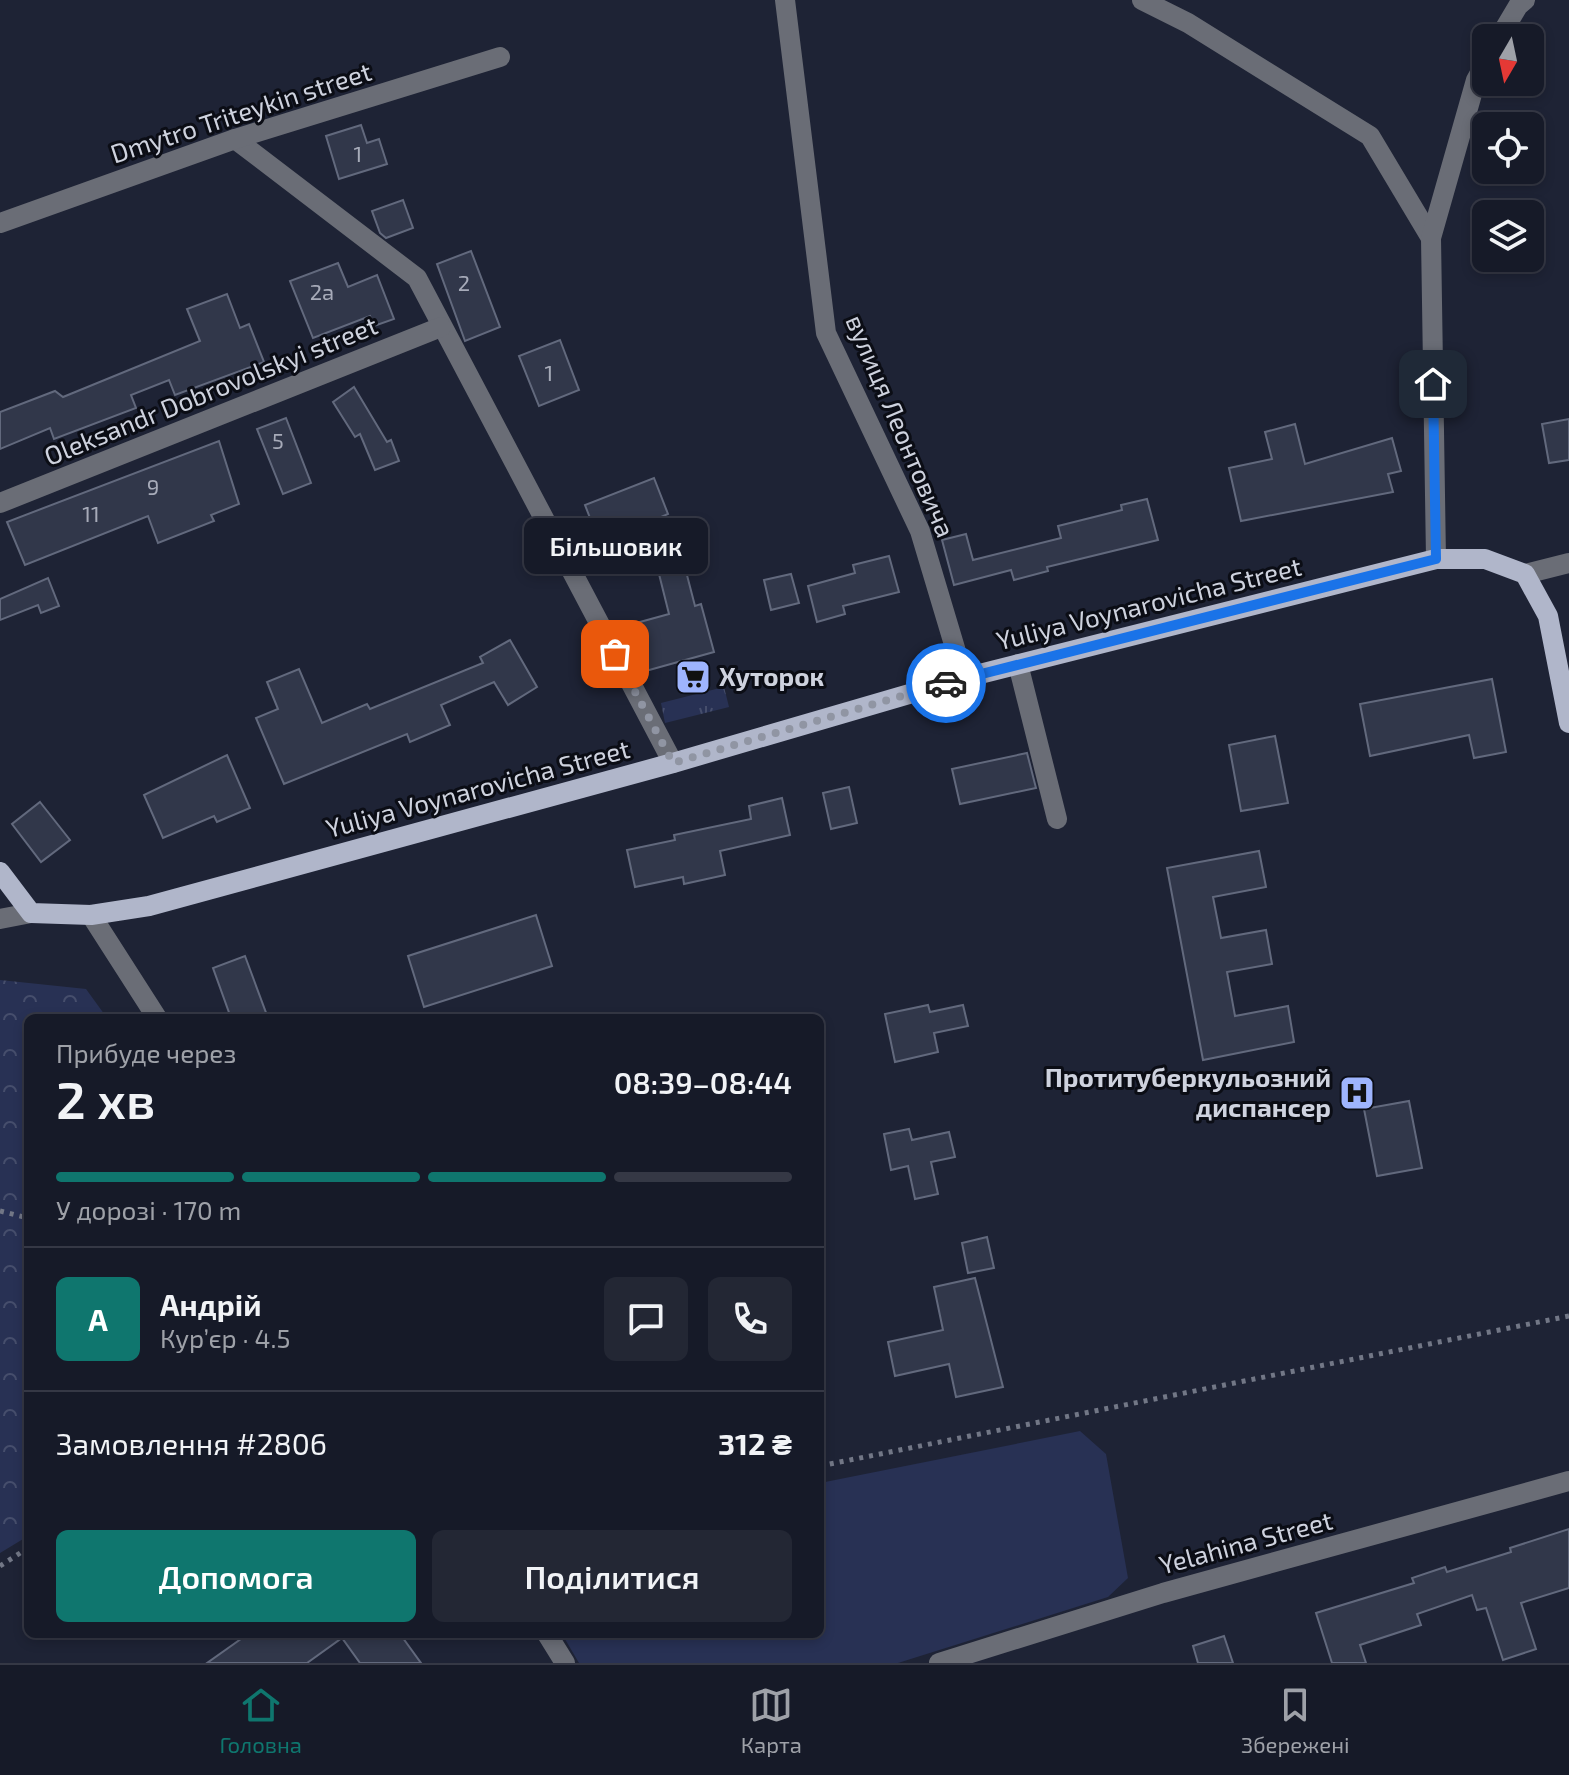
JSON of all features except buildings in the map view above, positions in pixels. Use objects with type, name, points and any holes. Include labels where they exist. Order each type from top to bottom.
[{"type":"main road","name":"Yuliya Voynarovicha Street","points":[[31,913],[91,915],[149,906],[673,763],[964,678],[1436,559],[1485,559],[1525,574]]},
{"type":"main road","points":[[1525,574],[1548,616],[1569,723]]},
{"type":"main road","points":[[0,872],[31,913]]},
{"type":"street","name":"вулиця Леонтовича","points":[[785,0],[826,333],[920,531],[964,678]]},
{"type":"street","points":[[1142,0],[1188,23],[1370,136],[1431,238]]},
{"type":"street","points":[[1507,24],[1520,2]]},
{"type":"street","name":"Dmytro Triteykin street","points":[[0,223],[235,139],[500,57]]},
{"type":"street","points":[[1436,559],[1431,238],[1472,94]]},
{"type":"street","points":[[235,139],[417,278],[673,763]]},
{"type":"street","name":"Oleksandr Dobrovolskyi street","points":[[0,503],[441,327]]},
{"type":"street","points":[[1525,574],[1569,563]]},
{"type":"street","points":[[1018,664],[1057,819]]},
{"type":"street","name":"Yuliya Voynarovicha Street","points":[[0,919],[31,913]]},
{"type":"street","points":[[91,915],[154,1014]]},
{"type":"street","name":"Yelahina Street","points":[[939,1663],[1163,1593],[1569,1481]]},
{"type":"street","points":[[549,1638],[565,1663]]},
{"type":"path","points":[[0,1211],[24,1217]]},
{"type":"path","points":[[824,1465],[1569,1316]]},
{"type":"path","points":[[0,1566],[24,1551]]},
{"type":"green space","points":[[724,687],[729,707],[665,723],[661,703]]},
{"type":"green space","points":[[0,980],[86,989],[104,1014],[24,1014],[24,1538],[0,1553]]},
{"type":"green space","points":[[1080,1431],[1106,1454],[1128,1578],[1108,1597],[898,1663],[579,1663],[564,1638],[824,1638],[824,1482]]},
{"type":"way so far","points":[[615,654],[673,763],[946,683]]},
{"type":"place","name":"Більшовик","points":[[615,654]]},
{"type":"place","name":"Хуторок","points":[[693,677]]},
{"type":"place","name":"Протитуберкульозний диспансер","points":[[1357,1093]]},
{"type":"route","points":[[946,683],[1436,559],[1433,384]]}]
